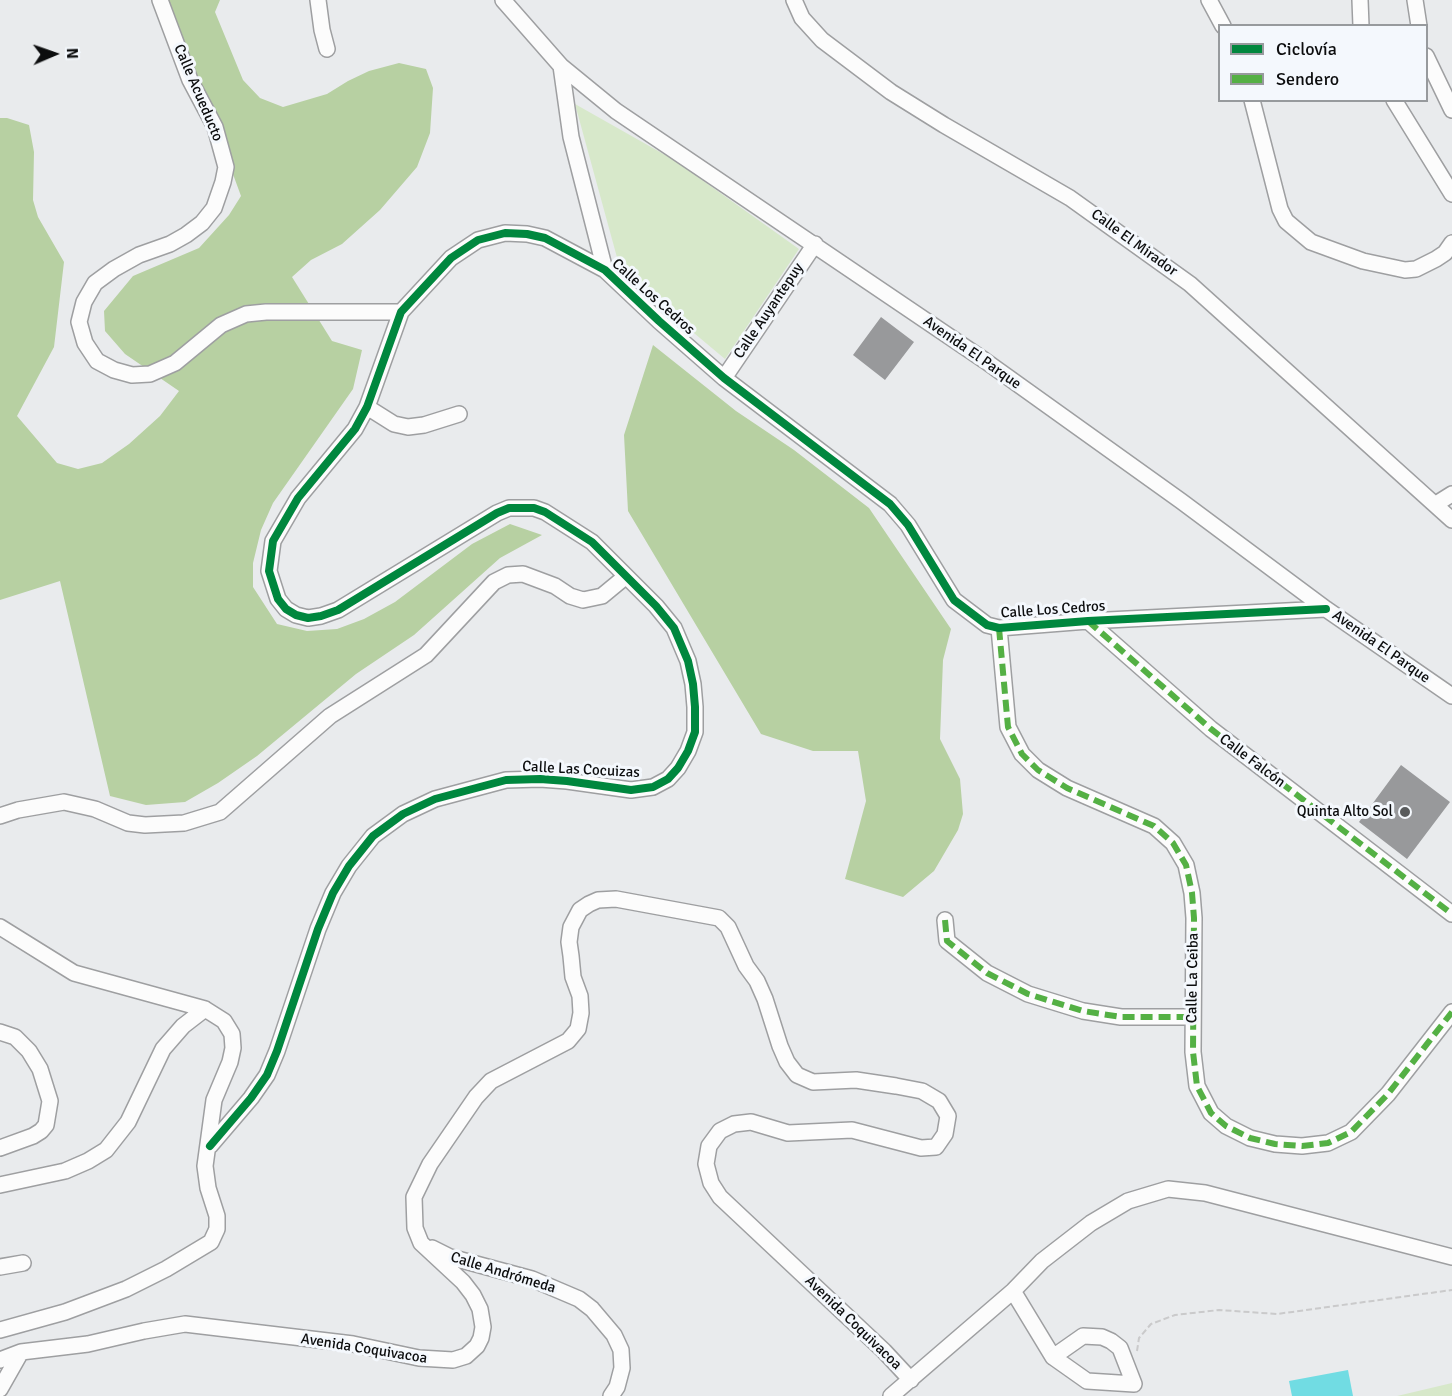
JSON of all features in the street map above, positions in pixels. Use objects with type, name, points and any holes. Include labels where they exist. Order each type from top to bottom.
[{"type":"street","name":"Calle Acueducto","points":[[159,0],[190,80],[215,127],[226,167],[214,208],[202,223],[170,244],[139,255],[114,269],[95,283],[84,302],[79,322],[85,343],[97,361],[114,370],[132,375],[150,374],[175,363],[221,325],[246,314],[401,312]]},
{"type":"street","points":[[318,0],[327,49]]},
{"type":"street","name":"Avenida El Parque","points":[[503,0],[561,66],[616,111],[984,360],[1172,494],[1326,609],[1452,696]]},
{"type":"street","name":"Calle El Mirador","points":[[794,0],[802,18],[822,40],[891,92],[1070,198],[1191,284],[1452,520]]},
{"type":"street","points":[[1209,0],[1222,24]]},
{"type":"street","points":[[1360,0],[1361,24]]},
{"type":"street","points":[[1415,0],[1419,24]]},
{"type":"street","points":[[1428,60],[1452,110]]},
{"type":"street","points":[[561,66],[571,137],[605,270]]},
{"type":"street","points":[[1253,102],[1280,209],[1286,221],[1311,242],[1363,261],[1405,270],[1416,269],[1436,259],[1445,253],[1452,243]]},
{"type":"street","points":[[1395,102],[1452,194]]},
{"type":"street","name":"Calle Los Cedros","points":[[625,577],[592,542],[545,512],[522,507],[509,508],[483,520],[338,610],[308,618],[286,609],[278,599],[269,572],[273,542],[298,498],[355,429],[367,407],[401,312],[451,258],[469,245],[489,236],[513,232],[545,238],[605,270],[658,321],[724,378],[891,504],[908,525],[954,600],[987,625],[999,628],[1088,621],[1326,609]]},
{"type":"street","name":"Calle Auyantepuy","points":[[724,378],[815,244]]},
{"type":"street","points":[[367,407],[394,424],[408,427],[424,426],[459,414]]},
{"type":"street","points":[[1436,504],[1452,494]]},
{"type":"street","points":[[0,816],[18,810],[64,802],[95,809],[128,823],[145,825],[184,823],[220,812],[330,716],[426,656],[494,582],[508,575],[523,574],[555,586],[570,597],[583,600],[602,596],[625,577]]},
{"type":"street","name":"Calle Las Cocuizas","points":[[210,1146],[251,1098],[267,1075],[278,1051],[318,929],[333,893],[349,866],[373,836],[403,814],[435,799],[474,787],[506,780],[540,779],[631,790],[653,787],[668,779],[678,768],[695,732],[693,684],[688,662],[674,628],[656,606],[625,577]]},
{"type":"street","name":"Calle Falcón","points":[[1088,621],[1210,729],[1452,914]]},
{"type":"street","name":"Calle La Ceiba","points":[[999,628],[1008,727],[1022,754],[1038,770],[1067,788],[1154,826],[1173,843],[1186,865],[1194,918],[1193,1052],[1197,1086],[1211,1113],[1226,1126],[1250,1138],[1275,1144],[1302,1146],[1328,1143],[1351,1132],[1388,1094],[1452,1012]]},
{"type":"street","name":"Avenida Coquivacoa","points":[[0,1360],[21,1352],[88,1344],[185,1324],[353,1344],[419,1358],[453,1360],[466,1356],[482,1338],[480,1309],[463,1282],[421,1243],[415,1228],[414,1197],[430,1164],[470,1106],[491,1081],[568,1041],[578,1029],[580,996],[573,977],[569,942],[571,927],[580,910],[598,900],[616,899],[719,918],[728,927],[746,966],[757,981],[783,1054],[797,1075],[813,1082],[856,1080],[922,1091],[939,1101],[948,1116],[945,1134],[936,1147],[921,1149],[852,1130],[788,1132],[770,1129],[751,1122],[734,1124],[720,1131],[709,1146],[706,1164],[711,1183],[720,1197],[884,1351],[911,1380]]},
{"type":"street","points":[[945,920],[946,941],[987,973],[1028,994],[1083,1011],[1120,1017],[1193,1017]]},
{"type":"street","points":[[0,927],[74,973],[205,1009],[224,1021],[232,1034],[233,1048],[230,1062],[214,1100],[210,1146],[205,1166],[208,1188],[217,1216],[217,1229],[211,1242],[166,1269],[126,1289],[65,1312],[0,1330]]},
{"type":"street","points":[[0,1185],[65,1171],[106,1150],[128,1122],[162,1049],[183,1026],[205,1009]]},
{"type":"street","points":[[0,1032],[15,1037],[29,1051],[40,1068],[50,1101],[46,1125],[42,1131],[33,1137],[0,1148]]},
{"type":"street","points":[[891,1396],[1013,1291],[1042,1261],[1091,1223],[1128,1201],[1168,1189],[1204,1193],[1452,1257]]},
{"type":"street","name":"Calle Andrómeda","points":[[421,1243],[450,1257],[542,1283],[579,1299],[592,1309],[614,1335],[621,1350],[622,1368],[617,1387],[611,1396]]},
{"type":"street","points":[[0,1267],[23,1263]]},
{"type":"street","points":[[1013,1291],[1053,1357],[1088,1381],[1134,1384],[1120,1348],[1102,1337],[1083,1336],[1053,1357]]},
{"type":"street","points":[[0,1389],[21,1352]]},
{"type":"path","points":[[1136,1361],[1138,1338],[1151,1324],[1175,1315],[1219,1310],[1277,1314],[1452,1290]]},
{"type":"green space","points":[[169,0],[220,0],[215,12],[243,80],[260,98],[283,107],[327,94],[369,71],[399,63],[426,69],[433,88],[430,133],[417,167],[380,210],[342,244],[311,260],[292,277],[332,341],[362,350],[353,389],[273,503],[261,530],[253,563],[253,587],[277,624],[307,631],[337,629],[364,619],[395,602],[472,544],[510,524],[542,535],[500,558],[414,635],[356,674],[257,756],[218,783],[185,802],[146,805],[110,796],[60,581],[0,600],[0,118],[29,125],[34,152],[33,200],[38,217],[64,262],[54,347],[17,416],[57,463],[78,469],[102,463],[129,444],[160,416],[179,391],[125,354],[105,331],[104,311],[133,276],[199,248],[229,215],[241,196]]},
{"type":"green space","points":[[575,104],[674,160],[799,249],[725,359],[621,272]]},
{"type":"green space","points":[[653,345],[736,411],[794,450],[869,508],[951,629],[943,660],[940,739],[960,779],[963,814],[958,830],[934,871],[903,897],[845,879],[866,801],[858,751],[813,751],[761,734],[628,511],[624,435]]},
{"type":"green space","points":[[1452,1383],[1452,1396],[1397,1396]]},
{"type":"water","points":[[1348,1370],[1353,1396],[1292,1396],[1289,1381]]},
{"type":"building","points":[[881,317],[914,342],[885,380],[853,355]]},
{"type":"building","name":"Quinta Alto Sol","points":[[1401,765],[1450,802],[1407,859],[1359,822]]},
{"type":"marked path","points":[[1088,621],[1211,729],[1452,914]]},
{"type":"marked path","points":[[999,628],[1008,727],[1022,754],[1038,770],[1067,788],[1154,826],[1173,843],[1186,865],[1194,918],[1193,1052],[1197,1086],[1211,1113],[1226,1126],[1250,1138],[1275,1144],[1302,1146],[1328,1143],[1351,1132],[1388,1094],[1452,1012]]},
{"type":"marked path","points":[[945,920],[947,941],[987,973],[1028,994],[1083,1011],[1121,1017],[1193,1017]]},
{"type":"cycle path","points":[[210,1146],[251,1098],[267,1075],[318,929],[333,893],[349,866],[373,836],[403,814],[435,799],[506,780],[567,781],[631,790],[653,787],[668,779],[678,768],[695,732],[693,684],[688,661],[674,628],[656,606],[592,542],[545,512],[534,508],[509,508],[497,513],[338,610],[308,618],[286,609],[278,599],[269,571],[273,541],[298,498],[355,429],[367,407],[401,312],[451,258],[478,240],[505,233],[545,238],[605,270],[724,378],[890,504],[908,525],[954,600],[987,625],[999,628],[1088,621],[1326,609]]},
{"type":"place","name":"Quinta Alto Sol","points":[[1405,812]]}]
